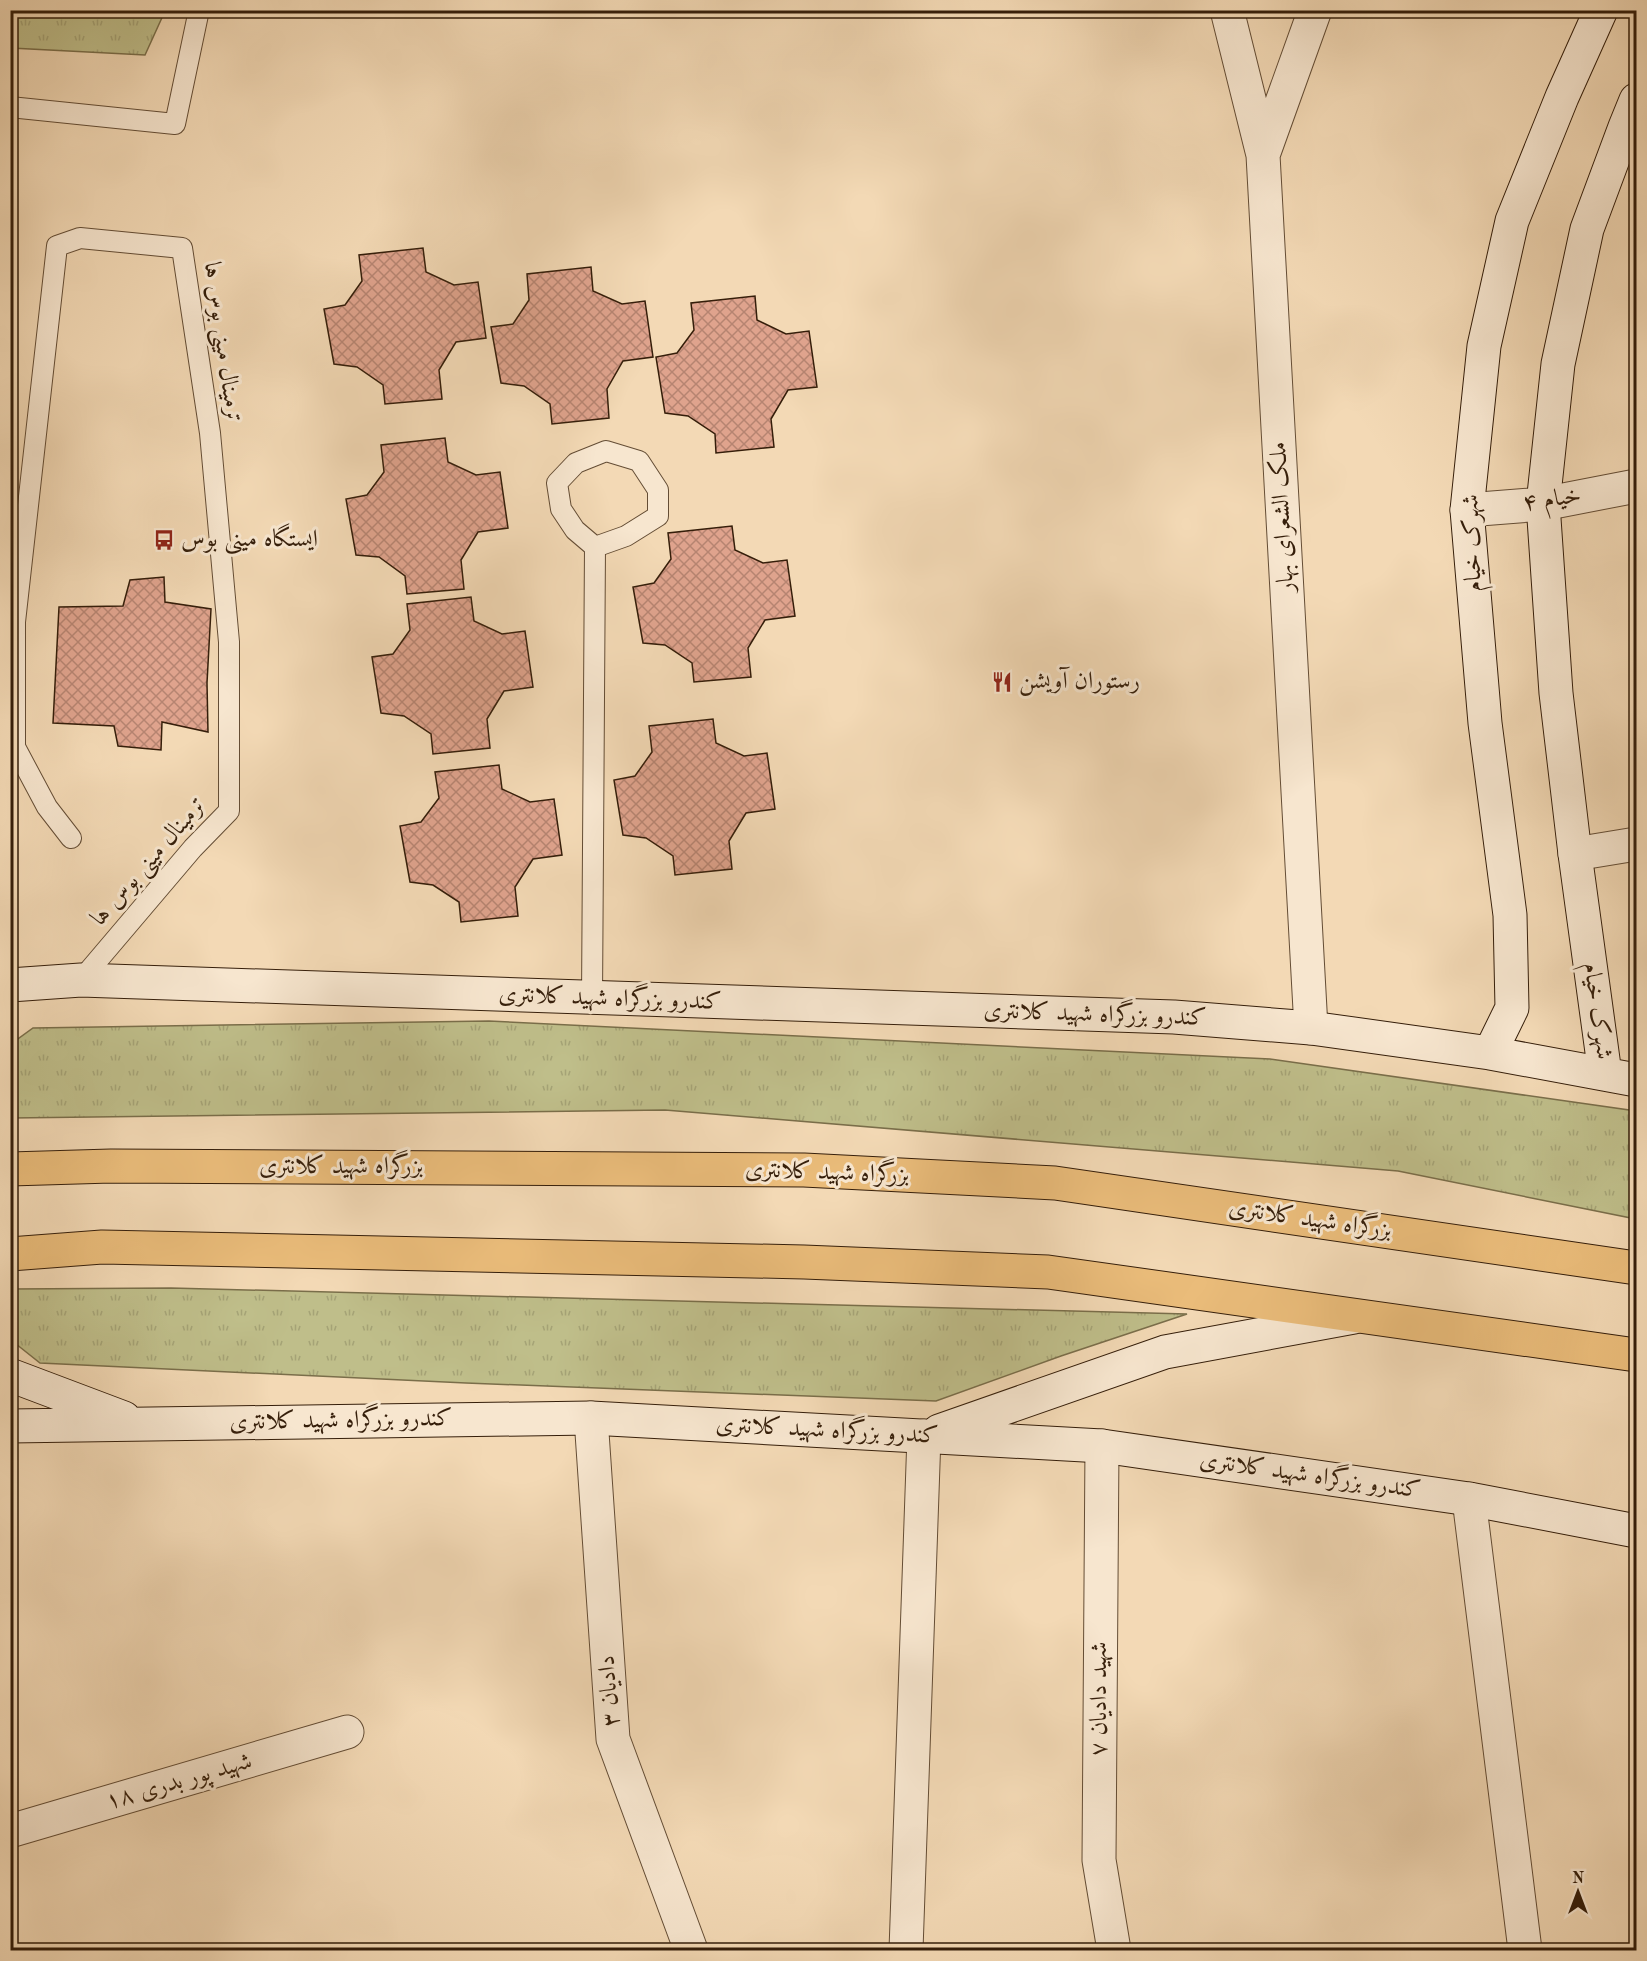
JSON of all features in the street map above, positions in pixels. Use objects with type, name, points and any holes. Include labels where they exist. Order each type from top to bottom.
[{"type":"highway","name":"بزرگراه شهید کلانتری","points":[[10,1169],[111,1166],[804,1170],[1055,1183],[1636,1268]]},
{"type":"highway","points":[[10,1254],[102,1247],[804,1262],[1048,1272],[1636,1355]]},
{"type":"street","name":"ملک الشعرای بهار","points":[[1227,10],[1263,155],[1311,1028]]},
{"type":"street","points":[[1263,155],[1314,10]]},
{"type":"street","name":"شهرک خیام","points":[[1490,1053],[1512,1008],[1510,915],[1485,723],[1467,510],[1484,346],[1512,221],[1601,10]]},
{"type":"street","name":"شهرک خیام","points":[[1621,1077],[1575,854],[1556,693],[1543,504],[1558,364],[1587,229],[1633,118]]},
{"type":"street","name":"خیام ۴","points":[[1467,510],[1543,504],[1636,486]]},
{"type":"street","points":[[1575,854],[1636,844]]},
{"type":"street","name":"کندرو بزرگراه شهید کلانتری","points":[[14,987],[81,980],[1174,1017],[1311,1028],[1490,1053],[1621,1077]]},
{"type":"street","points":[[906,1950],[924,1436],[1165,1352],[1359,1316]]},
{"type":"street","points":[[10,1375],[142,1424]]},
{"type":"street","name":"کندرو بزرگراه شهید کلانتری","points":[[10,1426],[591,1418],[1102,1446],[1469,1499],[1636,1531]]},
{"type":"street","name":"دادیان ۳","points":[[591,1418],[613,1738],[691,1950]]},
{"type":"street","name":"شهید دادیان ۷","points":[[1102,1446],[1099,1860],[1114,1950]]},
{"type":"street","points":[[1469,1499],[1526,1950]]},
{"type":"street","name":"شهید پور بدری ۱۸","points":[[10,1831],[347,1732]]},
{"type":"lane","points":[[10,106],[175,124],[200,10]]},
{"type":"lane","name":"ترمینال مینی بوس ها","points":[[70,838],[47,807],[15,747],[15,622],[57,246],[80,238],[182,248],[210,433],[229,642],[229,811],[193,849],[81,980]]},
{"type":"lane","points":[[606,451],[639,461],[658,490],[658,516],[626,536],[595,547],[575,530],[561,509],[557,483],[576,463],[606,451]]},
{"type":"lane","points":[[592,999],[595,547]]},
{"type":"green space","points":[[10,11],[165,11],[145,55],[11,48]]},
{"type":"green space","points":[[489,1021],[1270,1059],[1636,1111],[1636,1219],[1398,1171],[665,1110],[11,1118],[11,1044],[33,1028]]},
{"type":"green space","points":[[171,1288],[1187,1314],[936,1401],[466,1383],[40,1363],[11,1340],[11,1289]]},
{"type":"building","points":[[423,248],[426,272],[454,285],[478,282],[486,338],[456,342],[439,370],[442,399],[385,404],[383,385],[357,367],[334,364],[324,309],[345,305],[362,281],[359,255]]},
{"type":"building","points":[[591,267],[593,291],[622,304],[645,301],[653,357],[623,361],[607,389],[609,418],[552,424],[550,404],[524,386],[501,383],[491,327],[513,324],[529,300],[527,274]]},
{"type":"building","points":[[755,296],[757,320],[786,334],[809,331],[817,387],[788,390],[771,419],[774,447],[716,453],[715,434],[688,416],[665,413],[656,357],[677,353],[694,330],[691,303]]},
{"type":"building","points":[[445,438],[448,462],[476,475],[500,472],[508,528],[478,532],[461,560],[464,589],[407,594],[405,576],[379,557],[356,555],[346,499],[367,495],[384,472],[381,445]]},
{"type":"building","points":[[732,526],[735,550],[763,563],[787,560],[795,616],[765,620],[748,648],[751,677],[694,682],[692,663],[665,645],[643,643],[633,587],[654,583],[671,559],[668,533]]},
{"type":"building","points":[[164,577],[165,602],[211,609],[207,683],[208,732],[162,722],[161,750],[118,746],[114,726],[53,723],[59,607],[123,606],[130,580]]},
{"type":"building","points":[[471,597],[474,621],[502,634],[525,631],[533,687],[504,691],[487,719],[490,748],[433,754],[431,734],[404,716],[381,713],[372,657],[393,654],[410,630],[407,604]]},
{"type":"building","points":[[713,719],[716,743],[744,756],[767,753],[775,809],[746,813],[729,841],[732,869],[675,875],[673,856],[646,838],[623,835],[614,780],[635,776],[652,752],[649,726]]},
{"type":"building","points":[[499,765],[502,789],[530,802],[554,799],[562,855],[533,859],[515,887],[518,916],[461,922],[459,902],[433,885],[410,882],[400,826],[421,822],[439,798],[435,772]]},
{"type":"place","name":"ایستگاه مینی بوس","points":[[164,540]]},
{"type":"place","name":"رستوران آویشن","points":[[1002,682]]}]
